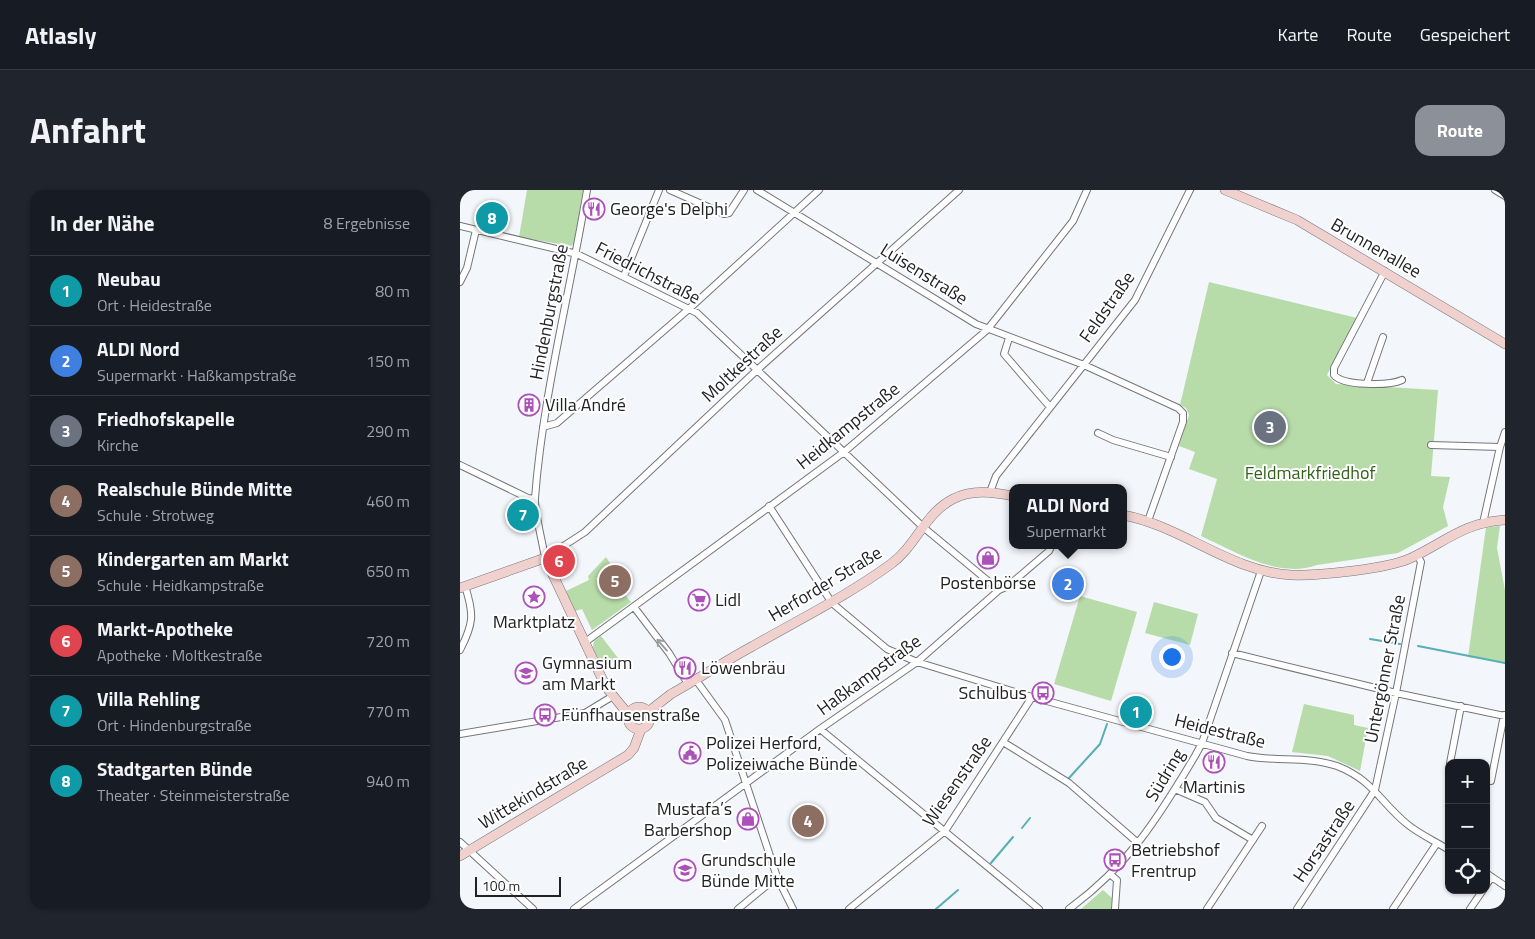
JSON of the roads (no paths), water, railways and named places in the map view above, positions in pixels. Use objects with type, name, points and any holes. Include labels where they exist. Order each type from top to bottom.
[{"type":"main road","name":"Brunnenallee","points":[[1225,190],[1297,220],[1505,344]]},
{"type":"main road","name":"Herforder Straße","points":[[638,710],[692,682],[832,603],[893,563],[903,555],[935,512],[952,499],[966,494],[990,492],[1009,495]]},
{"type":"main road","points":[[1127,516],[1148,521],[1261,570],[1280,574],[1307,574],[1385,566],[1417,555],[1454,533],[1483,523],[1505,520]]},
{"type":"main road","points":[[463,587],[545,558],[606,687],[614,698],[638,710],[630,724],[637,728]]},
{"type":"main road","name":"Wittekindstraße","points":[[460,856],[622,759],[634,748],[637,728],[648,724],[638,710]]},
{"type":"street","name":"Hindenburgstraße","points":[[545,558],[534,499],[543,427],[577,254],[586,190]]},
{"type":"street","points":[[624,276],[659,190]]},
{"type":"street","points":[[670,190],[724,214],[729,212],[744,190]]},
{"type":"street","name":"Luisenstraße","points":[[757,190],[987,330],[1084,365],[1178,408],[1183,413],[1183,422],[1171,457]]},
{"type":"street","points":[[543,427],[557,423],[690,308],[819,190]]},
{"type":"street","name":"Moltkestraße","points":[[545,558],[585,532],[757,370],[959,190]]},
{"type":"street","name":"Heidkampstraße","points":[[584,643],[844,452],[987,330],[1073,221],[1087,190]]},
{"type":"street","name":"Feldstraße","points":[[990,492],[996,476],[1135,300],[1190,190]]},
{"type":"street","points":[[1495,190],[1505,196]]},
{"type":"street","name":"Friedrichstraße","points":[[460,226],[577,254],[690,308],[923,527],[1000,590]]},
{"type":"street","points":[[460,282],[467,268],[476,230]]},
{"type":"street","points":[[1385,271],[1334,368],[1334,375],[1338,379],[1367,383],[1392,384],[1402,380]]},
{"type":"street","points":[[1367,383],[1383,336]]},
{"type":"street","points":[[1009,338],[1004,354],[1050,407]]},
{"type":"street","points":[[1483,523],[1505,432]]},
{"type":"street","points":[[1098,433],[1113,440],[1171,457],[1148,521]]},
{"type":"street","points":[[1431,445],[1500,447]]},
{"type":"street","points":[[460,465],[528,498],[534,499]]},
{"type":"street","name":"Heidestraße","points":[[769,506],[832,603],[887,648],[917,662],[1032,697],[1202,743],[1260,758],[1323,762],[1357,776],[1375,790],[1406,824],[1447,849]]},
{"type":"street","name":"Haßkampstraße","points":[[574,909],[820,729],[917,662],[1050,549]]},
{"type":"street","name":"Untergönner Straße","points":[[1375,790],[1396,693],[1420,562],[1417,555]]},
{"type":"street","name":"Südring","points":[[1069,909],[1099,888],[1138,844],[1150,828],[1202,743],[1261,570]]},
{"type":"street","points":[[460,650],[473,623],[472,606],[463,587]]},
{"type":"street","points":[[634,607],[724,720],[777,877],[793,909]]},
{"type":"street","points":[[1232,653],[1396,693],[1504,715],[1491,782]]},
{"type":"street","name":"Wiesenstraße","points":[[849,909],[944,831],[1032,697]]},
{"type":"street","points":[[460,734],[586,713],[614,698]]},
{"type":"street","points":[[1451,759],[1461,706]]},
{"type":"street","points":[[820,729],[1039,909]]},
{"type":"street","points":[[1003,742],[1069,783],[1138,844]]},
{"type":"street","points":[[1175,788],[1205,802],[1216,818],[1253,840]]},
{"type":"street","name":"Horsastraße","points":[[1297,909],[1375,790]]},
{"type":"street","points":[[1207,909],[1262,826]]},
{"type":"street","points":[[460,842],[533,909]]},
{"type":"street","points":[[1393,909],[1437,843]]},
{"type":"street","points":[[1111,875],[1117,880],[1115,909]]},
{"type":"street","points":[[1490,876],[1505,886]]},
{"type":"street","points":[[738,909],[777,877]]},
{"type":"street","points":[[1470,909],[1480,894]]},
{"type":"waterway","points":[[1370,639],[1400,644]]},
{"type":"waterway","points":[[1418,646],[1505,663]]},
{"type":"waterway","points":[[1069,778],[1100,744],[1107,724]]},
{"type":"waterway","points":[[1022,828],[1030,818]]},
{"type":"waterway","points":[[991,863],[1013,837]]},
{"type":"waterway","points":[[936,909],[958,890]]},
{"type":"place","name":"George's Delphi","points":[[594,209]]},
{"type":"place","name":"Stadtgarten Bünde","points":[[492,218]]},
{"type":"place","name":"Villa André","points":[[529,405]]},
{"type":"place","name":"Friedhofskapelle","points":[[1270,427]]},
{"type":"place","name":"Villa Rehling","points":[[523,515]]},
{"type":"place","name":"Postenbörse","points":[[988,558]]},
{"type":"place","name":"Markt-Apotheke","points":[[559,561]]},
{"type":"place","name":"Kindergarten am Markt","points":[[615,581]]},
{"type":"place","name":"ALDI Nord","points":[[1068,584]]},
{"type":"place","name":"Marktplatz","points":[[534,597]]},
{"type":"place","name":"Lidl","points":[[699,600]]},
{"type":"place","name":"Löwenbräu","points":[[685,668]]},
{"type":"place","name":"Gymnasium am Markt","points":[[526,673]]},
{"type":"place","name":"Schulbus","points":[[1043,693]]},
{"type":"place","name":"Neubau","points":[[1136,712]]},
{"type":"place","name":"Fünfhausenstraße","points":[[545,715]]},
{"type":"place","name":"Polizei Herford, Polizeiwache Bünde","points":[[690,753]]},
{"type":"place","name":"Martinis","points":[[1214,762]]},
{"type":"place","name":"Mustafa’s Barbershop","points":[[748,819]]},
{"type":"place","name":"Realschule Bünde Mitte","points":[[808,821]]},
{"type":"place","name":"Betriebshof Frentrup","points":[[1115,860]]},
{"type":"place","name":"Grundschule Bünde Mitte","points":[[685,870]]},
{"type":"park label","name":"Feldmarkfriedhof","points":[[1310,473]]}]
